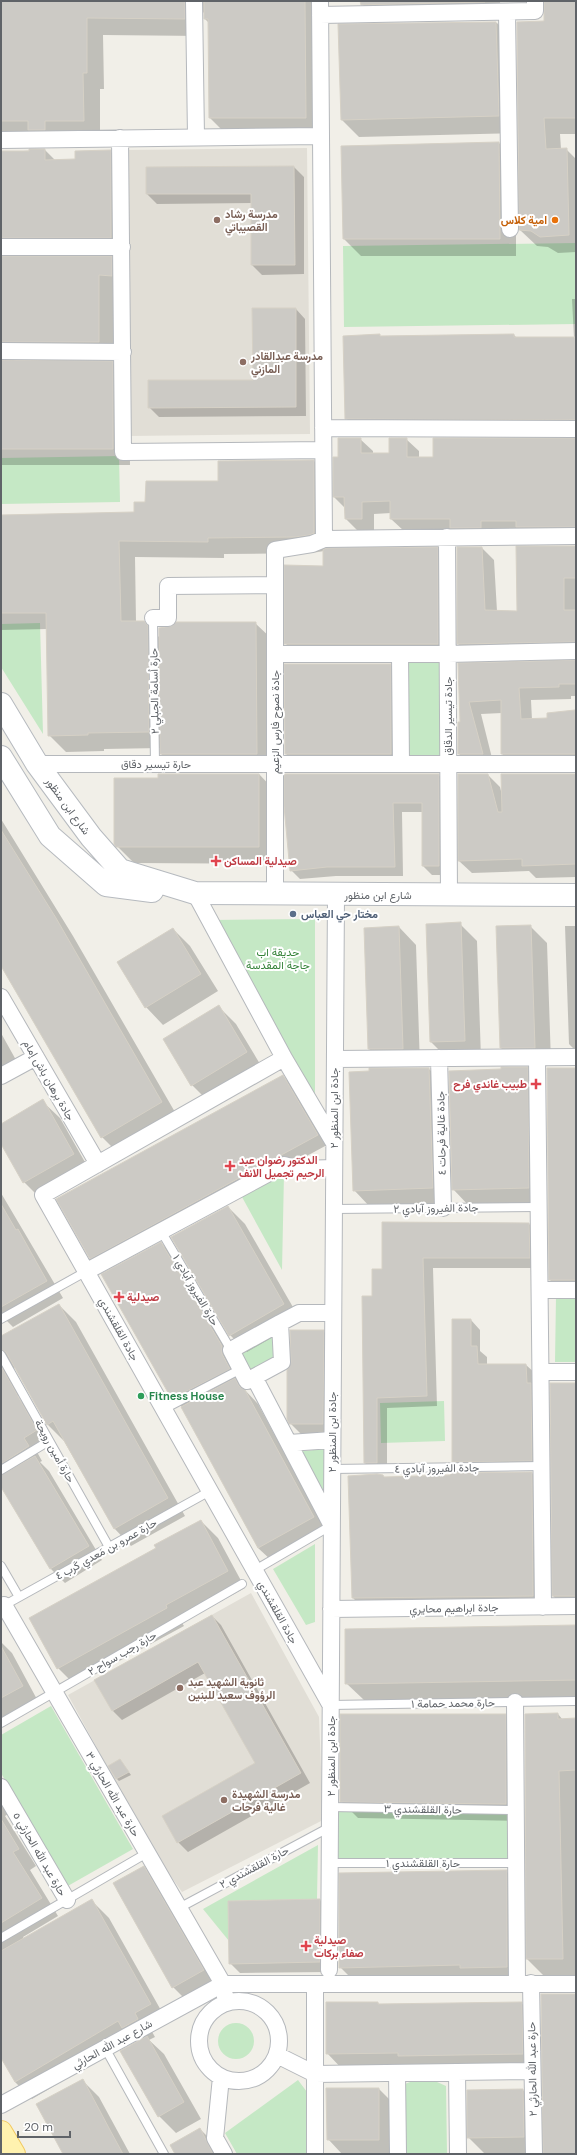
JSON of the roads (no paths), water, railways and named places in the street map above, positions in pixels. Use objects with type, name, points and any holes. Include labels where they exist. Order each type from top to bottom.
[{"type":"main road","name":"شارع ابن منظور","points":[[1,704],[37,764],[91,837],[120,870],[188,891]]},
{"type":"main road","name":"شارع ابن منظور","points":[[2,762],[50,836],[106,884],[156,891],[275,895],[576,895]]},
{"type":"main road","points":[[1,2132],[14,2154]]},
{"type":"street","points":[[194,1],[196,137]]},
{"type":"street","points":[[535,1],[535,11],[507,12],[320,8],[324,540],[576,536]]},
{"type":"street","points":[[507,12],[510,229]]},
{"type":"street","points":[[1,140],[321,136]]},
{"type":"street","points":[[120,138],[124,452],[323,450]]},
{"type":"street","points":[[1,247],[122,247]]},
{"type":"street","points":[[1,351],[122,352]]},
{"type":"street","points":[[323,428],[576,429]]},
{"type":"street","name":"جادة تيسير الدقاق","points":[[447,537],[449,895]]},
{"type":"street","name":"جادة نصوح فارس الزعيم","points":[[275,895],[275,550],[312,544],[324,540]]},
{"type":"street","points":[[152,618],[168,618],[168,586],[275,585]]},
{"type":"street","points":[[275,654],[448,654],[576,651]]},
{"type":"street","points":[[400,654],[401,764]]},
{"type":"street","name":"حارة تيسير دقاق","points":[[37,764],[576,764]]},
{"type":"street","points":[[188,891],[334,1143]]},
{"type":"street","name":"جادة ابن المنظور ٢","points":[[329,1970],[336,895]]},
{"type":"street","name":"جادة برهان باش إمام","points":[[1,997],[98,1164]]},
{"type":"street","points":[[1,1076],[36,1057]]},
{"type":"street","points":[[335,1059],[576,1057]]},
{"type":"street","name":"جادة القلقشندي","points":[[284,1058],[43,1195],[331,1705]]},
{"type":"street","name":"جادة غالية فرحات ٤","points":[[439,1058],[443,1208]]},
{"type":"street","points":[[537,1058],[543,1606]]},
{"type":"street","points":[[87,1271],[284,1165],[299,1169],[334,1168]]},
{"type":"street","points":[[540,1290],[576,1290]]},
{"type":"street","points":[[332,1525],[289,1443],[247,1373],[231,1350],[299,1312],[333,1313]]},
{"type":"street","points":[[247,1373],[282,1362],[280,1323]]},
{"type":"street","points":[[541,1372],[576,1372]]},
{"type":"street","points":[[289,1443],[332,1440]]},
{"type":"street","name":"حارة عبد الله الحارثي ٣","points":[[3,1606],[223,1984]]},
{"type":"street","name":"جادة ابراهيم محايري","points":[[331,1609],[576,1606]]},
{"type":"street","name":"حارة عبد الله الحارثي ٢","points":[[515,1702],[516,1863],[524,1983],[532,2071],[534,2154]]},
{"type":"street","name":"حارة عبد الله الحارثي ٥","points":[[1,1787],[67,1900]]},
{"type":"street","points":[[226,2002],[223,1984],[576,1984]]},
{"type":"street","name":"شارع عبد الله الحارثي","points":[[1,2105],[223,1984]]},
{"type":"street","points":[[314,1984],[315,2154]]},
{"type":"street","points":[[239,2001],[251,2003],[263,2008],[272,2018],[277,2029],[279,2042],[277,2054],[270,2066],[260,2076],[248,2081],[234,2081],[221,2077],[210,2069],[202,2058],[198,2045],[199,2031],[205,2019],[214,2009],[226,2002],[239,2001]]},
{"type":"street","points":[[277,2054],[315,2074],[532,2071]]},
{"type":"street","points":[[457,2072],[458,2154]]},
{"type":"street","points":[[397,2073],[398,2154]]},
{"type":"street","points":[[221,2077],[215,2138],[224,2154]]},
{"type":"lane","name":"حارة أسامة الجبلي ٢","points":[[152,618],[155,764]]},
{"type":"lane","name":"جادة الفيروز آبادي ٢","points":[[334,1209],[539,1207]]},
{"type":"lane","name":"حارة الفيروز آبادي ١","points":[[161,1231],[231,1350]]},
{"type":"lane","points":[[1,1319],[87,1271]]},
{"type":"lane","name":"حارة أمين رويحة","points":[[1,1355],[109,1547]]},
{"type":"lane","points":[[164,1408],[247,1373]]},
{"type":"lane","points":[[1,1470],[49,1441]]},
{"type":"lane","name":"جادة الفيروز آبادي ٤","points":[[332,1469],[542,1466]]},
{"type":"lane","name":"حارة عمرو بن مَعدي كَرب ٤","points":[[3,1606],[210,1491]]},
{"type":"lane","points":[[254,1570],[332,1525]]},
{"type":"lane","points":[[1,1566],[19,1597]]},
{"type":"lane","name":"حارة رجب سواح ٢","points":[[1,1723],[242,1584]]},
{"type":"lane","name":"حارة محمد حمامة ١","points":[[331,1705],[576,1701]]},
{"type":"lane","name":"حارة القلقشندي ٣","points":[[330,1807],[516,1810]]},
{"type":"lane","name":"حارة القلقشندي ٢","points":[[179,1908],[330,1827]]},
{"type":"lane","points":[[1,1938],[147,1853]]},
{"type":"lane","name":"حارة القلقشندي ١","points":[[330,1863],[516,1863]]},
{"type":"lane","points":[[105,2048],[164,2154]]},
{"type":"place","name":"مدرسة رشاد القصيباتي","points":[[217,220]]},
{"type":"place","name":"امية كلاس","points":[[555,220]]},
{"type":"place","name":"مدرسة عبدالقادر المازني","points":[[243,362]]},
{"type":"place","name":"صيدلية المساكن","points":[[216,861]]},
{"type":"place","name":"مختار حي العباس","points":[[293,914]]},
{"type":"place","name":"طبيب غاندي فرح","points":[[536,1084]]},
{"type":"place","name":"الدكتور رضوان عبد الرحيم تجميل الانف","points":[[230,1166]]},
{"type":"place","name":"صيدلية","points":[[119,1297]]},
{"type":"place","name":"Fitness House","points":[[141,1396]]},
{"type":"place","name":"ثانوية الشهيد عبد الرؤوف سعيد للبنين","points":[[180,1688]]},
{"type":"place","name":"مدرسة الشهيدة غالية فرحات","points":[[224,1800]]},
{"type":"place","name":"صيدلية صفاء بركات","points":[[306,1946]]},
{"type":"park label","name":"حديقة اب جاجة المقدسة","points":[[278,958]]}]
